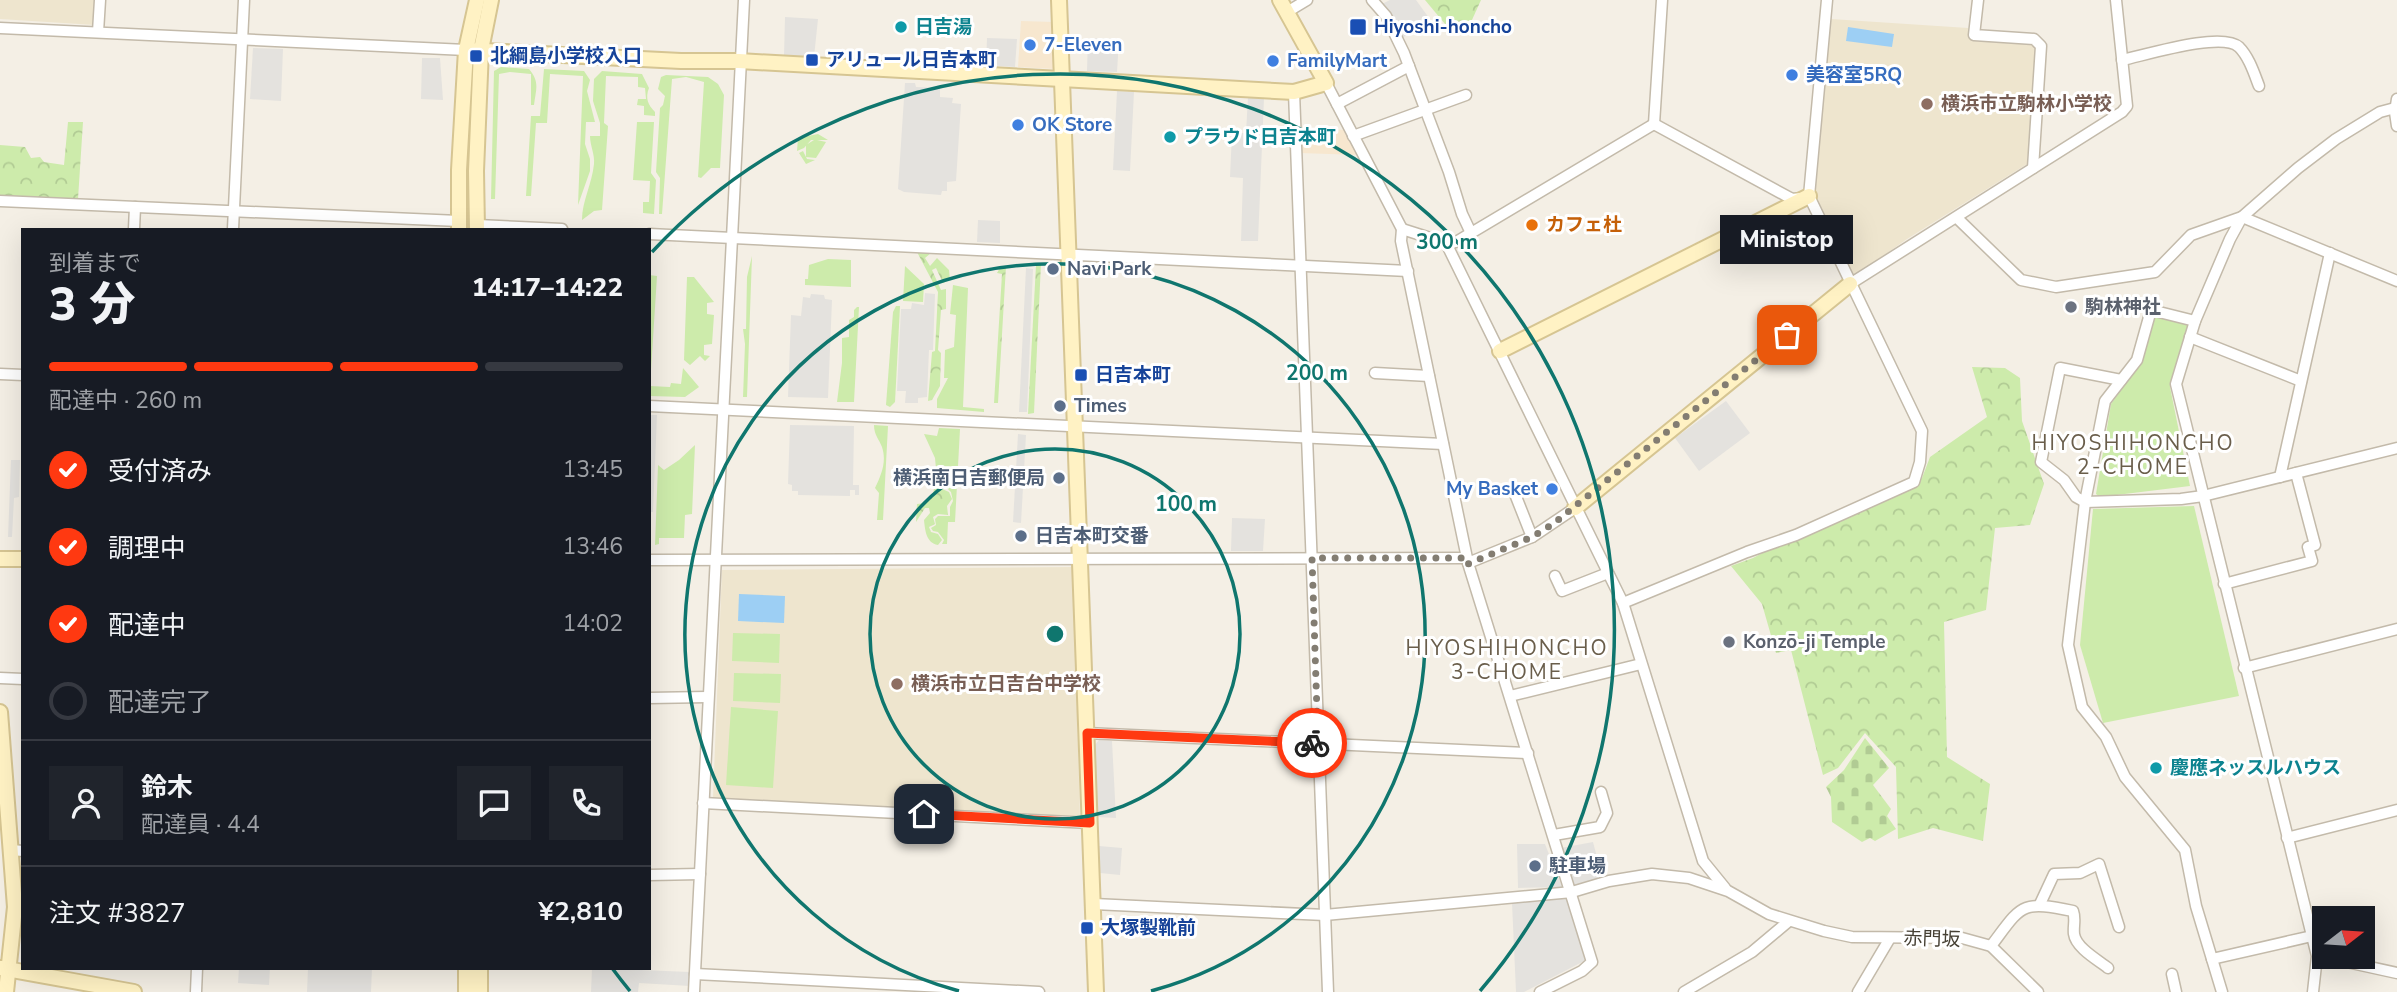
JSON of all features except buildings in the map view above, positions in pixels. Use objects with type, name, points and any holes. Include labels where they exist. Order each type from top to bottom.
[{"type":"street","points":[[98,32],[100,0]]},
{"type":"street","points":[[233,228],[244,0]]},
{"type":"street","points":[[0,201],[234,211],[459,225],[459,170],[474,50],[477,0]]},
{"type":"street","points":[[491,0],[474,50],[477,227],[520,228]]},
{"type":"street","points":[[694,992],[744,0]]},
{"type":"street","points":[[1059,0],[1096,992]]},
{"type":"street","points":[[1307,0],[1284,6],[1402,229],[1401,241],[1467,561],[1592,962],[1582,971],[1540,992]]},
{"type":"street","points":[[1372,0],[1386,16],[1409,66],[1471,233]]},
{"type":"street","points":[[1654,124],[1662,0]]},
{"type":"street","points":[[1623,603],[1747,552],[1796,535],[1914,482],[1920,461],[1922,431],[1810,196],[1827,0]]},
{"type":"street","points":[[1978,0],[1974,35],[2035,39],[2041,46],[2033,168]]},
{"type":"street","points":[[651,560],[1312,558],[1467,561],[1532,537],[1575,508],[1850,284],[2122,112],[2127,106],[2116,0]]},
{"type":"street","points":[[0,28],[681,61],[739,61],[1294,92],[1326,83]]},
{"type":"street","points":[[2122,60],[2180,47],[2231,42],[2246,55],[2259,86]]},
{"type":"street","points":[[1337,104],[1409,66]]},
{"type":"street","points":[[1294,92],[1328,992]]},
{"type":"street","points":[[1353,136],[1466,95]]},
{"type":"street","points":[[2212,959],[2312,936],[2176,384],[2195,321],[2242,217],[2336,139],[2396,104],[2397,126]]},
{"type":"street","points":[[1654,124],[1792,199],[1810,196]]},
{"type":"street","points":[[1402,229],[1446,243],[1456,242],[1654,124]]},
{"type":"street","points":[[1500,351],[1810,196]]},
{"type":"street","points":[[134,228],[135,207]]},
{"type":"street","points":[[1957,218],[2021,280],[2056,287],[2155,271],[2191,234],[2242,217],[2397,281]]},
{"type":"street","points":[[651,234],[1408,271]]},
{"type":"street","points":[[1446,243],[1623,603],[1703,861],[1710,873],[1728,891]]},
{"type":"street","points":[[2280,477],[2330,253]]},
{"type":"street","points":[[2195,321],[2151,310],[2137,360],[2105,401],[2085,502],[2068,645],[2082,707],[2106,737],[2125,777],[2185,850],[2196,905],[2222,992]]},
{"type":"street","points":[[2190,337],[2301,381]]},
{"type":"street","points":[[2121,380],[2060,368],[2041,463],[2064,480],[2076,497],[2085,502],[2203,496],[2397,448]]},
{"type":"street","points":[[1375,373],[1429,376]]},
{"type":"street","points":[[0,374],[21,375]]},
{"type":"street","points":[[651,406],[1443,444]]},
{"type":"street","points":[[2224,583],[2312,561],[2308,547],[2315,545],[2297,473]]},
{"type":"street","points":[[1515,494],[1532,537]]},
{"type":"street","points":[[0,559],[21,559]]},
{"type":"street","points":[[1555,576],[1562,591],[1608,573]]},
{"type":"street","points":[[2244,668],[2397,629]]},
{"type":"street","points":[[1510,696],[1642,664]]},
{"type":"street","points":[[0,678],[21,679]]},
{"type":"street","points":[[651,698],[707,697]]},
{"type":"street","points":[[0,712],[17,851],[15,906],[4,968],[6,992]]},
{"type":"street","points":[[1087,733],[1528,753]]},
{"type":"street","points":[[1554,835],[1600,827],[1607,813],[1601,792]]},
{"type":"street","points":[[703,803],[1090,823]]},
{"type":"street","points":[[2287,838],[2397,810]]},
{"type":"street","points":[[2040,904],[2054,874],[2080,873],[2099,864],[2119,927]]},
{"type":"street","points":[[651,875],[700,874]]},
{"type":"street","points":[[1094,904],[1325,915],[1572,892],[1609,881],[1652,874],[1689,878],[1728,891]]},
{"type":"street","name":"赤門坂","points":[[1728,891],[1769,914],[1824,932],[1852,937],[1962,938],[1991,946]]},
{"type":"street","points":[[2038,992],[1991,946],[2017,911],[2040,904],[2073,911],[2074,935],[2078,943],[2108,968]]},
{"type":"street","points":[[1684,992],[1752,952],[1789,921]]},
{"type":"street","points":[[1858,992],[1890,938]]},
{"type":"street","points":[[4,968],[134,992]]},
{"type":"street","points":[[2375,968],[2397,973]]},
{"type":"street","points":[[196,992],[197,970]]},
{"type":"street","points":[[466,970],[466,992]]},
{"type":"street","points":[[480,970],[480,992]]},
{"type":"street","points":[[2314,992],[2319,970]]},
{"type":"street","points":[[695,974],[1039,992]]},
{"type":"street","points":[[2172,974],[2176,992]]},
{"type":"shaded area","points":[[0,0],[96,0],[95,25],[0,19]]},
{"type":"shaded area","points":[[1390,0],[1416,0],[1429,18],[1401,39],[1380,5]]},
{"type":"shaded area","points":[[785,17],[818,19],[814,57],[784,56]]},
{"type":"shaded area","name":"横浜市立駒林小学校","points":[[1831,19],[1968,28],[1974,41],[2037,45],[2027,164],[1907,239],[1852,278],[1813,195]]},
{"type":"shaded area","points":[[1021,21],[1054,22],[1055,69],[1018,67]]},
{"type":"shaded area","points":[[987,38],[1017,39],[1015,67],[986,65]]},
{"type":"shaded area","points":[[1088,38],[1119,39],[1117,72],[1087,71]]},
{"type":"shaded area","points":[[253,48],[283,49],[281,101],[250,99]]},
{"type":"shaded area","points":[[422,58],[440,58],[443,100],[421,99]]},
{"type":"shaded area","points":[[905,83],[915,83],[916,87],[940,88],[940,97],[953,98],[952,103],[961,104],[956,181],[947,182],[947,191],[942,191],[941,195],[904,192],[898,189]]},
{"type":"shaded area","points":[[1117,91],[1134,92],[1130,171],[1113,170]]},
{"type":"shaded area","points":[[1248,97],[1264,98],[1258,241],[1241,241],[1243,178],[1230,177],[1232,133],[1246,133]]},
{"type":"shaded area","points":[[1299,127],[1345,130],[1359,155],[1299,153]]},
{"type":"shaded area","points":[[978,220],[1000,221],[1000,243],[977,242]]},
{"type":"shaded area","points":[[1026,268],[1033,269],[1027,412],[1019,412]]},
{"type":"shaded area","points":[[925,293],[935,294],[933,350],[929,350],[927,397],[918,398],[918,403],[905,403],[906,391],[897,391],[901,309],[911,309],[912,303],[924,305]]},
{"type":"shaded area","points":[[811,294],[824,295],[825,299],[832,300],[828,398],[788,397],[791,315],[801,316],[803,297],[810,298]]},
{"type":"shaded area","points":[[1726,401],[1750,433],[1699,471],[1675,438]]},
{"type":"shaded area","points":[[651,415],[657,415],[653,512]]},
{"type":"shaded area","points":[[790,425],[854,426],[853,485],[859,485],[859,495],[855,495],[855,490],[850,490],[850,496],[798,495],[798,491],[792,491],[792,485],[788,484]]},
{"type":"shaded area","points":[[1018,434],[1026,435],[1021,523],[1013,522]]},
{"type":"shaded area","points":[[11,460],[20,460],[19,497],[14,498],[12,537],[8,537]]},
{"type":"shaded area","points":[[1232,518],[1265,519],[1263,551],[1231,551]]},
{"type":"shaded area","name":"横浜市立日吉台中学校","points":[[1073,567],[1080,818],[713,798],[722,570]]},
{"type":"shaded area","points":[[1099,740],[1112,741],[1116,818],[1097,817],[1095,745]]},
{"type":"shaded area","points":[[1593,842],[1603,880],[1574,889],[1561,848]]},
{"type":"shaded area","name":"駐車場","points":[[1517,844],[1545,844],[1562,887],[1518,888]]},
{"type":"shaded area","points":[[1099,846],[1122,848],[1120,875],[1100,873]]},
{"type":"shaded area","points":[[1568,896],[1588,959],[1524,992],[1516,992],[1512,903]]},
{"type":"shaded area","points":[[239,970],[270,970],[269,985],[238,983]]},
{"type":"shaded area","points":[[308,970],[372,970],[371,992],[307,992]]},
{"type":"shaded area","points":[[592,970],[690,972],[690,986],[639,983],[638,992],[591,992]]},
{"type":"green space","points":[[1425,0],[1481,0],[1467,31],[1450,30]]},
{"type":"green space","points":[[501,67],[529,69],[535,78],[536,90],[534,105],[531,105],[531,74],[499,74],[495,199],[491,199],[494,71]]},
{"type":"green space","points":[[544,69],[584,71],[590,80],[587,91],[595,122],[586,122],[585,144],[590,159],[590,171],[578,205],[583,76],[550,74],[547,123],[536,123],[531,196],[526,196],[531,116],[540,116]]},
{"type":"green space","points":[[602,71],[642,74],[649,88],[648,101],[655,116],[644,115],[644,106],[637,105],[638,99],[646,99],[645,88],[638,87],[638,77],[606,76],[604,123],[608,126],[602,210],[594,211],[582,220],[594,164],[590,136],[600,136],[600,123],[593,101],[594,79]]},
{"type":"green space","points":[[666,75],[708,77],[718,84],[724,95],[720,168],[711,168],[701,178],[698,177],[704,82],[686,77],[672,79],[662,214],[659,214],[660,178],[656,172],[660,108],[665,96],[658,89],[661,77]]},
{"type":"green space","points":[[68,122],[83,122],[78,199],[0,197],[0,145],[25,147],[31,158],[40,157],[44,162],[64,165]]},
{"type":"green space","points":[[637,122],[654,122],[651,173],[656,180],[654,214],[643,213],[643,202],[649,202],[650,181],[633,180]]},
{"type":"green space","points":[[818,134],[828,140],[817,140],[826,142],[816,158],[806,157],[806,146],[797,151],[798,138]]},
{"type":"green space","points":[[803,151],[807,159],[815,160],[806,164],[799,153]]},
{"type":"green space","points":[[917,252],[931,253],[925,258],[930,266],[937,258],[949,270],[950,280],[943,283],[936,268],[932,270],[941,290],[946,289],[946,309],[941,310],[938,350],[941,353],[940,386],[932,400],[928,401],[932,352],[935,351],[938,292]]},
{"type":"green space","points":[[752,256],[747,397],[743,397],[743,329],[746,329],[747,277]]},
{"type":"green space","points":[[828,259],[851,260],[851,287],[805,285],[809,265]]},
{"type":"green space","points":[[1041,263],[1034,413],[1028,414],[1036,265]]},
{"type":"green space","points":[[905,266],[924,284],[923,302],[903,301]]},
{"type":"green space","points":[[1001,266],[1006,266],[998,403],[994,403],[1002,274],[997,273]]},
{"type":"green space","points":[[651,275],[657,276],[651,370]]},
{"type":"green space","points":[[687,277],[694,277],[714,302],[707,303],[707,314],[714,315],[712,344],[704,345],[704,355],[710,356],[705,361],[700,356],[690,365],[684,360]]},
{"type":"green space","points":[[953,285],[968,288],[963,407],[984,409],[984,412],[937,408],[937,399],[948,378],[944,378],[945,350],[954,347],[956,315],[950,314]]},
{"type":"green space","points":[[896,306],[900,306],[895,402],[890,407],[886,405],[893,312]]},
{"type":"green space","points":[[857,307],[854,402],[837,402],[842,338],[849,337],[849,320],[854,317]]},
{"type":"green space","points":[[2159,316],[2189,325],[2170,387],[2190,486],[2100,497],[2096,494],[2111,404],[2141,362],[2154,318]]},
{"type":"green space","points":[[1972,367],[2005,368],[2020,378],[2022,421],[2044,484],[2030,525],[1995,528],[1986,610],[1944,622],[1947,757],[1990,784],[1983,841],[1933,828],[1898,839],[1896,767],[1865,733],[1838,768],[1823,775],[1791,650],[1776,653],[1762,604],[1731,566],[1922,478],[1930,457],[1987,417]]},
{"type":"green space","points":[[683,368],[699,387],[685,397],[651,396],[651,386],[670,387],[671,383],[681,384]]},
{"type":"green space","points":[[874,425],[888,426],[883,520],[877,520],[879,493],[875,488],[884,458]]},
{"type":"green space","points":[[939,428],[960,429],[955,522],[948,522],[947,544],[942,544],[944,540],[931,528],[936,525],[935,519],[938,516],[950,516],[953,501],[951,492],[937,479],[935,458],[924,434],[937,436]]},
{"type":"green space","points":[[695,445],[692,514],[685,515],[684,538],[659,538],[659,544],[655,545],[658,465],[664,470]]},
{"type":"green space","points":[[935,481],[938,481],[940,488],[949,492],[952,499],[947,506],[948,515],[938,514],[933,517],[935,524],[929,527],[931,532],[938,534],[942,540],[938,545],[931,542],[926,532],[924,520],[930,513],[929,508],[925,508],[916,522],[917,504],[926,503],[933,495]]},
{"type":"green space","points":[[2194,506],[2239,696],[2103,723],[2080,645],[2093,509]]},
{"type":"green space","points":[[733,633],[780,634],[779,663],[732,661]]},
{"type":"green space","points":[[734,673],[781,674],[780,703],[733,701]]},
{"type":"green space","points":[[731,707],[778,711],[773,788],[726,785]]},
{"type":"green space","points":[[1865,738],[1889,768],[1873,785],[1891,809],[1887,816],[1896,829],[1875,841],[1870,838],[1862,842],[1832,822],[1831,797],[1826,787],[1844,770]]},
{"type":"water","points":[[1848,27],[1894,34],[1892,47],[1846,41]]},
{"type":"water","points":[[739,594],[785,596],[784,623],[738,621]]},
{"type":"way so far","points":[[1312,743],[1318,743],[1312,558],[1467,558],[1468,564],[1532,537],[1575,508],[1787,335]]},
{"type":"place","name":"日吉湯","points":[[901,27]]},
{"type":"place","name":"Hiyoshi-honcho","points":[[1358,27]]},
{"type":"place","name":"7-Eleven","points":[[1030,45]]},
{"type":"place","name":"北綱島小学校入口","points":[[476,56]]},
{"type":"place","name":"アリュール日吉本町","points":[[812,60]]},
{"type":"place","name":"FamilyMart","points":[[1273,61]]},
{"type":"place","name":"美容室5RQ","points":[[1792,75]]},
{"type":"place","name":"横浜市立駒林小学校","points":[[1927,104]]},
{"type":"place","name":"OK Store","points":[[1018,125]]},
{"type":"place","name":"プラウド日吉本町","points":[[1170,137]]},
{"type":"place","name":"カフェ杜","points":[[1532,225]]},
{"type":"place","name":"Navi Park","points":[[1053,269]]},
{"type":"place","name":"駒林神社","points":[[2071,307]]},
{"type":"place","name":"Ministop","points":[[1787,335]]},
{"type":"place","name":"日吉本町","points":[[1081,375]]},
{"type":"place","name":"Times","points":[[1060,406]]},
{"type":"place","name":"横浜南日吉郵便局","points":[[1059,478]]},
{"type":"place","name":"My Basket","points":[[1552,489]]},
{"type":"place","name":"日吉本町交番","points":[[1021,536]]},
{"type":"place","name":"Konzō-ji Temple","points":[[1729,642]]},
{"type":"place","name":"横浜市立日吉台中学校","points":[[897,684]]},
{"type":"place","name":"慶應ネッスルハウス","points":[[2156,768]]},
{"type":"place","name":"駐車場","points":[[1535,866]]},
{"type":"place","name":"大塚製靴前","points":[[1087,928]]},
{"type":"district","name":"HIYOSHIHONCHO 2-CHOME","points":[[2133,455]]},
{"type":"district","name":"HIYOSHIHONCHO 3-CHOME","points":[[1507,660]]},
{"type":"route","points":[[924,814],[1090,823],[1087,733],[1312,743]]}]
